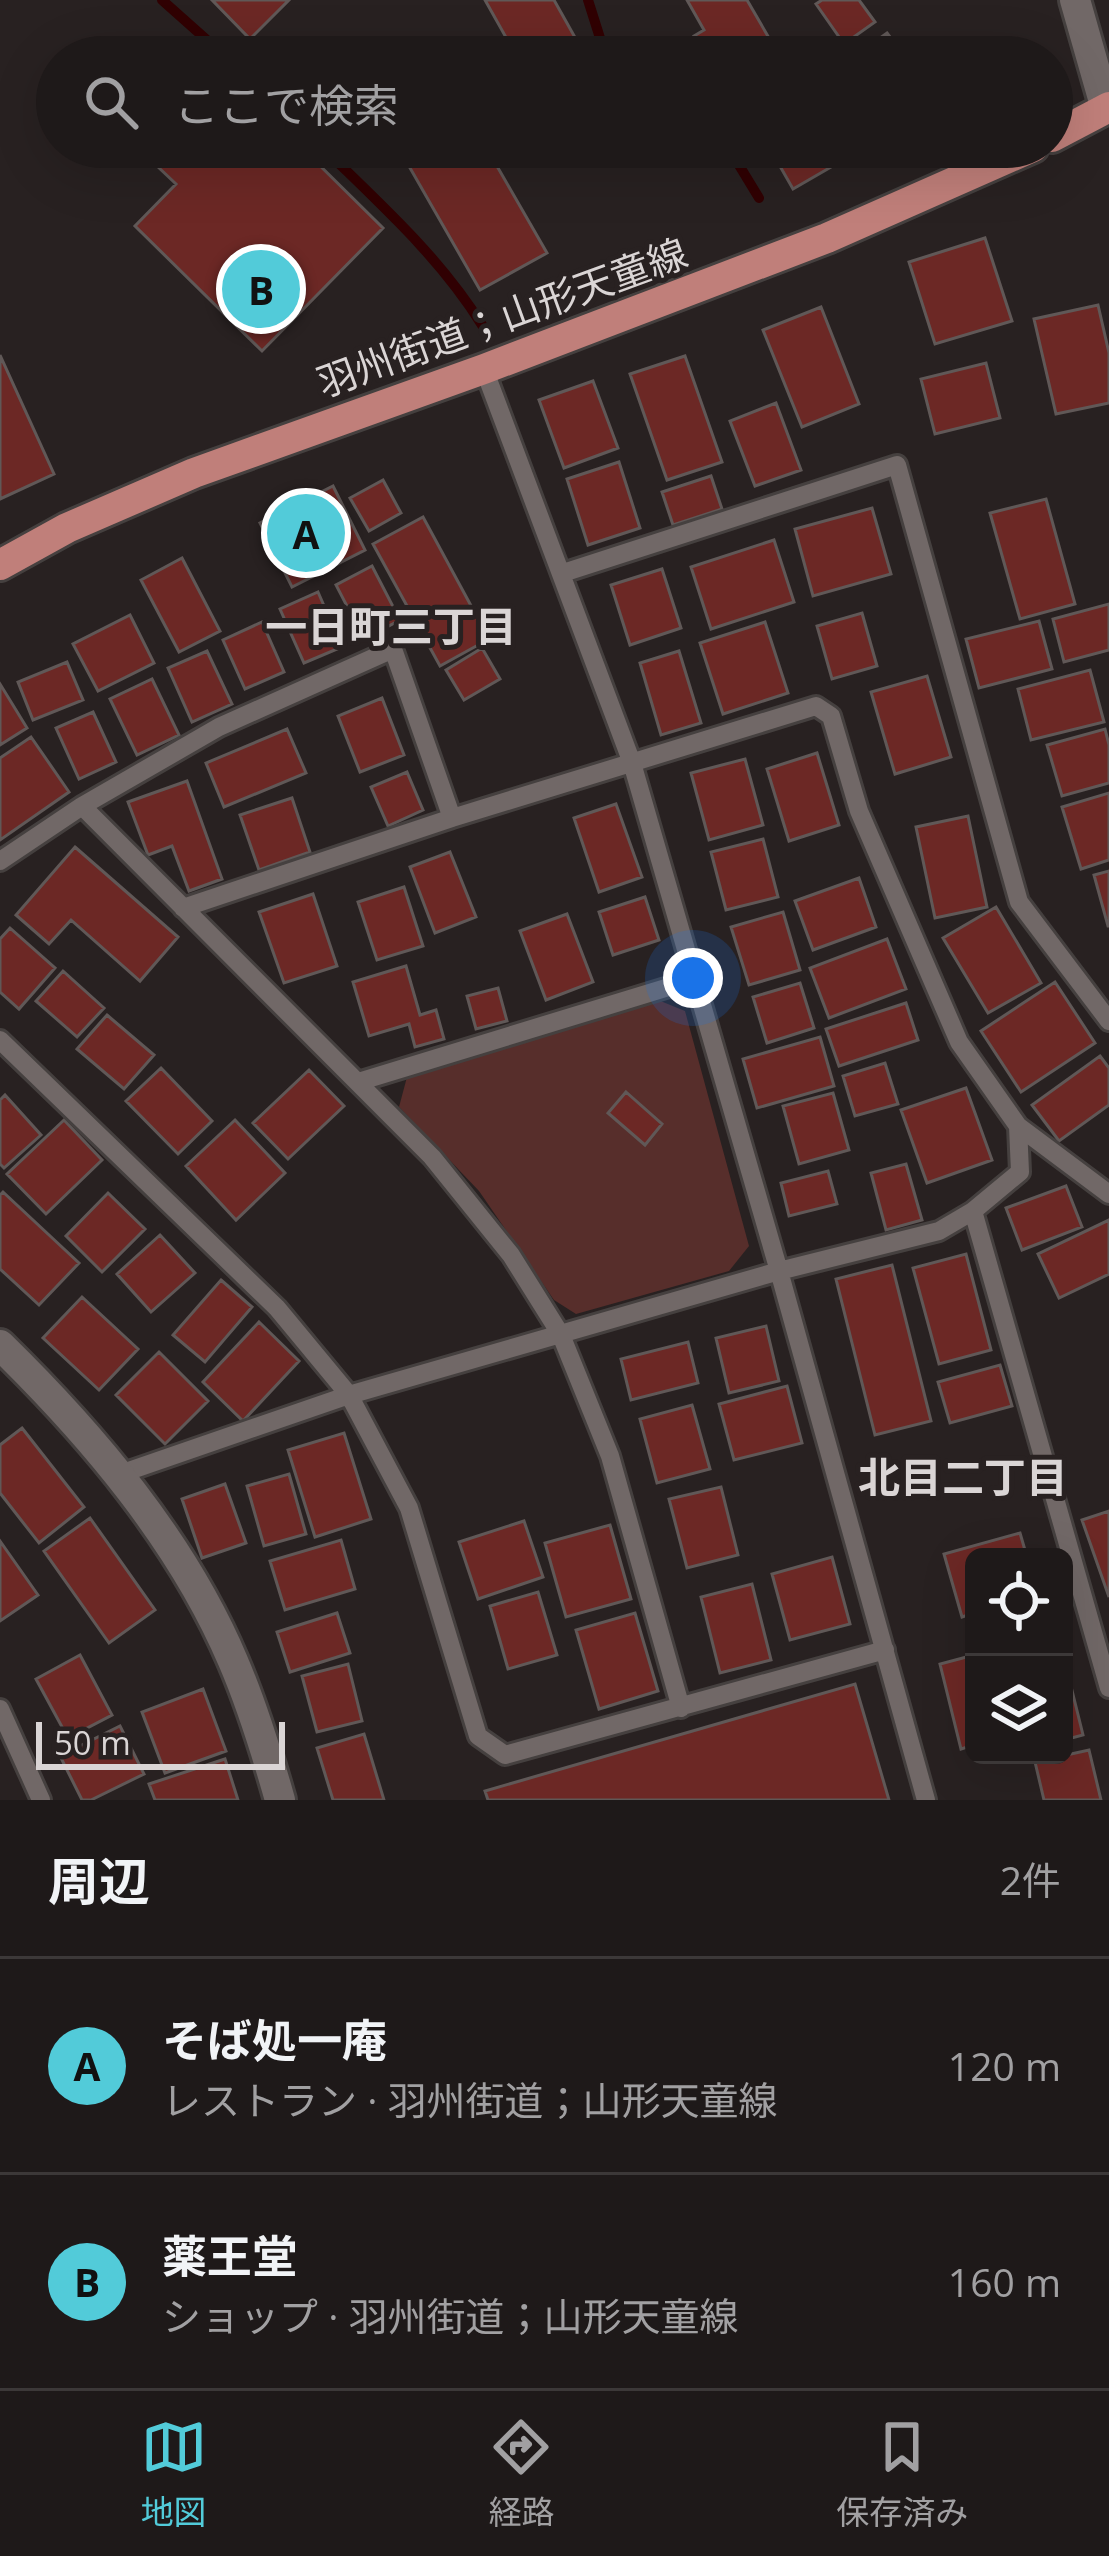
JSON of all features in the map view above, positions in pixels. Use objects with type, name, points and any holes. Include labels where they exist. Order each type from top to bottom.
[{"type":"main road","points":[[1073,126],[1108,108]]},
{"type":"main road","name":"羽州街道；山形天童線","points":[[0,565],[67,528],[194,472],[484,369],[827,238],[985,168]]},
{"type":"street","points":[[1075,0],[1108,108]]},
{"type":"street","points":[[0,1345],[120,1474],[182,1567],[232,1660],[280,1800]]},
{"type":"lane","points":[[484,369],[632,763],[926,1800]]},
{"type":"lane","points":[[563,572],[897,465],[1019,902],[1109,1021]]},
{"type":"lane","points":[[0,861],[82,806],[219,727],[393,649],[452,818]]},
{"type":"lane","points":[[183,908],[452,818],[816,706],[831,716],[859,811],[959,1042],[1018,1126],[1109,1194]]},
{"type":"lane","points":[[82,806],[358,1082],[468,1199],[511,1255],[561,1335],[610,1456],[681,1708]]},
{"type":"lane","points":[[358,1082],[694,979]]},
{"type":"lane","points":[[0,1040],[263,1294],[349,1395],[409,1508],[478,1736],[506,1755],[885,1650]]},
{"type":"lane","points":[[120,1474],[349,1395],[779,1271],[939,1231],[974,1211],[1020,1172],[1018,1126]]},
{"type":"lane","points":[[974,1211],[1100,1621],[1109,1688]]},
{"type":"lane","points":[[0,1709],[40,1800]]},
{"type":"shaded area","points":[[658,1000],[685,1011],[749,1246],[729,1271],[576,1314],[554,1300],[479,1191],[399,1107],[407,1077]]},
{"type":"building","points":[[212,0],[289,0],[253,36],[247,36]]},
{"type":"building","points":[[485,0],[554,0],[574,36],[505,36]]},
{"type":"building","points":[[687,0],[747,0],[768,36],[694,36],[704,30]]},
{"type":"building","points":[[859,0],[875,22],[855,36],[838,36],[816,4]]},
{"type":"building","points":[[159,168],[322,168],[383,228],[262,351],[135,226],[176,184]]},
{"type":"building","points":[[410,168],[498,168],[547,253],[480,290]]},
{"type":"building","points":[[781,168],[829,168],[793,189]]},
{"type":"building","points":[[985,238],[1012,321],[935,344],[909,262]]},
{"type":"building","points":[[1098,305],[1109,353],[1109,403],[1056,414],[1034,319]]},
{"type":"building","points":[[821,307],[859,404],[802,427],[763,330]]},
{"type":"building","points":[[0,355],[54,474],[0,499]]},
{"type":"building","points":[[685,356],[722,462],[667,480],[630,374]]},
{"type":"building","points":[[986,363],[1000,418],[935,434],[921,379]]},
{"type":"building","points":[[593,381],[618,448],[564,468],[539,400]]},
{"type":"building","points":[[776,403],[801,470],[755,486],[730,421]]},
{"type":"building","points":[[619,462],[640,528],[588,545],[567,479]]},
{"type":"building","points":[[711,476],[722,509],[673,525],[662,492]]},
{"type":"building","points":[[383,480],[401,513],[369,531],[350,498]]},
{"type":"building","points":[[333,486],[365,550],[292,587],[260,523]]},
{"type":"building","points":[[1046,499],[1075,604],[1020,619],[990,513]]},
{"type":"building","points":[[872,508],[891,574],[813,596],[795,529]]},
{"type":"building","points":[[423,517],[489,639],[440,666],[373,544]]},
{"type":"building","points":[[774,540],[794,602],[711,629],[691,567]]},
{"type":"building","points":[[182,558],[220,631],[179,652],[141,580]]},
{"type":"building","points":[[372,566],[400,620],[364,639],[336,585]]},
{"type":"building","points":[[662,569],[681,628],[630,645],[611,585]]},
{"type":"building","points":[[318,592],[342,647],[304,663],[280,609]]},
{"type":"building","points":[[1109,604],[1109,650],[1064,662],[1053,619]]},
{"type":"building","points":[[862,613],[877,666],[832,679],[817,626]]},
{"type":"building","points":[[130,615],[154,663],[98,691],[73,644]]},
{"type":"building","points":[[1039,621],[1052,669],[979,688],[966,639]]},
{"type":"building","points":[[262,622],[284,672],[245,689],[223,640]]},
{"type":"building","points":[[765,622],[788,693],[723,714],[700,643]]},
{"type":"building","points":[[482,648],[500,679],[464,700],[446,670]]},
{"type":"building","points":[[207,651],[232,704],[192,722],[168,668]]},
{"type":"building","points":[[679,651],[701,723],[661,735],[640,663]]},
{"type":"building","points":[[67,662],[83,700],[33,720],[18,682]]},
{"type":"building","points":[[1090,670],[1104,722],[1031,740],[1018,689]]},
{"type":"building","points":[[927,676],[951,757],[895,774],[871,692]]},
{"type":"building","points":[[152,679],[179,735],[137,755],[110,699]]},
{"type":"building","points":[[0,684],[27,728],[0,745]]},
{"type":"building","points":[[382,698],[404,755],[360,772],[338,716]]},
{"type":"building","points":[[93,712],[116,762],[79,779],[56,728]]},
{"type":"building","points":[[287,729],[306,773],[224,807],[206,763]]},
{"type":"building","points":[[1105,729],[1109,783],[1062,796],[1047,745]]},
{"type":"building","points":[[31,737],[69,792],[0,840],[0,758]]},
{"type":"building","points":[[817,753],[839,825],[789,841],[767,769]]},
{"type":"building","points":[[745,759],[763,825],[709,840],[691,773]]},
{"type":"building","points":[[407,772],[423,810],[388,826],[371,787]]},
{"type":"building","points":[[187,781],[222,879],[189,891],[172,846],[148,855],[128,802]]},
{"type":"building","points":[[1109,793],[1109,860],[1081,869],[1062,807]]},
{"type":"building","points":[[292,798],[310,852],[259,870],[240,815]]},
{"type":"building","points":[[616,804],[642,877],[599,892],[574,818]]},
{"type":"building","points":[[968,816],[987,907],[935,918],[916,827]]},
{"type":"building","points":[[763,839],[778,897],[726,910],[711,852]]},
{"type":"building","points":[[75,847],[178,937],[140,981],[71,920],[49,944],[16,915]]},
{"type":"building","points":[[450,852],[476,917],[435,933],[410,867]]},
{"type":"building","points":[[1109,871],[1109,926],[1108,926],[1094,875]]},
{"type":"building","points":[[859,878],[876,927],[813,950],[795,901]]},
{"type":"building","points":[[404,887],[423,946],[377,960],[358,902]]},
{"type":"building","points":[[313,894],[337,966],[284,983],[259,912]]},
{"type":"building","points":[[645,897],[659,940],[613,955],[599,912]]},
{"type":"building","points":[[996,907],[1041,983],[988,1013],[943,938]]},
{"type":"building","points":[[783,912],[800,970],[749,985],[731,927]]},
{"type":"building","points":[[567,914],[593,982],[546,1000],[520,931]]},
{"type":"building","points":[[10,928],[55,968],[19,1009],[0,992],[0,939]]},
{"type":"building","points":[[887,939],[906,989],[829,1018],[810,968]]},
{"type":"building","points":[[406,966],[420,1015],[436,1010],[444,1039],[415,1047],[409,1024],[369,1036],[353,982]]},
{"type":"building","points":[[63,971],[104,1008],[77,1037],[36,1001]]},
{"type":"building","points":[[1055,982],[1095,1043],[1021,1092],[981,1031]]},
{"type":"building","points":[[800,983],[814,1028],[767,1043],[753,997]]},
{"type":"building","points":[[498,988],[507,1021],[476,1029],[467,996]]},
{"type":"building","points":[[906,1003],[918,1040],[839,1066],[826,1029]]},
{"type":"building","points":[[107,1015],[154,1055],[124,1089],[77,1049]]},
{"type":"building","points":[[820,1037],[834,1086],[757,1108],[743,1059]]},
{"type":"building","points":[[1100,1056],[1109,1068],[1109,1105],[1059,1141],[1032,1105]]},
{"type":"building","points":[[885,1063],[898,1104],[855,1116],[843,1076]]},
{"type":"building","points":[[161,1068],[212,1121],[178,1154],[126,1101]]},
{"type":"building","points":[[309,1070],[344,1106],[288,1159],[253,1123]]},
{"type":"building","points":[[966,1088],[992,1160],[927,1183],[901,1110]]},
{"type":"building","points":[[626,1092],[662,1124],[645,1145],[608,1113]]},
{"type":"building","points":[[833,1093],[849,1150],[799,1164],[783,1106]]},
{"type":"building","points":[[5,1095],[41,1135],[4,1168],[0,1164],[0,1100]]},
{"type":"building","points":[[64,1120],[102,1160],[46,1214],[7,1174]]},
{"type":"building","points":[[235,1120],[285,1173],[236,1220],[186,1166]]},
{"type":"building","points":[[906,1164],[922,1220],[886,1230],[871,1173]]},
{"type":"building","points":[[828,1171],[837,1204],[789,1216],[781,1183]]},
{"type":"building","points":[[1066,1186],[1082,1227],[1022,1250],[1006,1208]]},
{"type":"building","points":[[3,1192],[79,1263],[39,1305],[0,1269]]},
{"type":"building","points":[[108,1193],[145,1229],[102,1272],[66,1236]]},
{"type":"building","points":[[1109,1220],[1109,1274],[1059,1298],[1038,1254]]},
{"type":"building","points":[[160,1235],[195,1273],[151,1312],[117,1274]]},
{"type":"building","points":[[966,1254],[991,1350],[939,1364],[913,1268]]},
{"type":"building","points":[[892,1265],[931,1421],[875,1435],[836,1279]]},
{"type":"building","points":[[221,1280],[252,1307],[205,1362],[173,1335]]},
{"type":"building","points":[[82,1297],[138,1349],[99,1390],[43,1338]]},
{"type":"building","points":[[259,1322],[299,1361],[243,1421],[203,1382]]},
{"type":"building","points":[[766,1326],[779,1381],[729,1393],[716,1338]]},
{"type":"building","points":[[688,1342],[698,1383],[631,1400],[621,1359]]},
{"type":"building","points":[[159,1352],[208,1401],[165,1444],[116,1395]]},
{"type":"building","points":[[1000,1365],[1012,1406],[950,1423],[938,1382]]},
{"type":"building","points":[[787,1386],[802,1443],[734,1460],[719,1404]]},
{"type":"building","points":[[692,1405],[710,1469],[657,1483],[640,1419]]},
{"type":"building","points":[[22,1428],[84,1507],[39,1543],[0,1493],[0,1445]]},
{"type":"building","points":[[344,1433],[371,1519],[315,1537],[288,1450]]},
{"type":"building","points":[[289,1474],[306,1534],[264,1546],[247,1486]]},
{"type":"building","points":[[225,1484],[246,1543],[202,1558],[182,1499]]},
{"type":"building","points":[[721,1487],[738,1555],[687,1568],[669,1499]]},
{"type":"building","points":[[1109,1511],[1109,1597],[1082,1520]]},
{"type":"building","points":[[90,1518],[155,1610],[109,1643],[44,1551]]},
{"type":"building","points":[[524,1521],[543,1577],[478,1599],[459,1542]]},
{"type":"building","points":[[610,1525],[631,1599],[566,1617],[545,1543]]},
{"type":"building","points":[[1020,1533],[1024,1548],[966,1548]]},
{"type":"building","points":[[341,1540],[355,1589],[285,1610],[270,1561]]},
{"type":"building","points":[[0,1541],[38,1595],[0,1621]]},
{"type":"building","points":[[965,1548],[962,1617],[944,1554]]},
{"type":"building","points":[[832,1557],[850,1624],[790,1640],[772,1574]]},
{"type":"building","points":[[752,1584],[771,1660],[720,1673],[701,1597]]},
{"type":"building","points":[[538,1592],[557,1655],[508,1669],[490,1606]]},
{"type":"building","points":[[337,1613],[350,1653],[290,1672],[277,1632]]},
{"type":"building","points":[[635,1613],[658,1691],[599,1709],[576,1630]]},
{"type":"building","points":[[80,1655],[112,1715],[68,1738],[36,1679]]},
{"type":"building","points":[[965,1657],[965,1748],[961,1749],[940,1664]]},
{"type":"building","points":[[348,1664],[362,1721],[317,1732],[302,1676]]},
{"type":"building","points":[[855,1684],[889,1800],[488,1800],[485,1791]]},
{"type":"building","points":[[203,1689],[226,1751],[165,1773],[142,1712]]},
{"type":"building","points":[[1073,1694],[1083,1735],[1073,1738]]},
{"type":"building","points":[[120,1726],[144,1774],[82,1800],[60,1756]]},
{"type":"building","points":[[364,1734],[384,1800],[333,1800],[317,1748]]},
{"type":"building","points":[[1089,1750],[1101,1800],[1044,1800],[1035,1764],[1073,1764],[1073,1754]]},
{"type":"building","points":[[225,1759],[238,1800],[155,1800],[149,1784]]},
{"type":"waterway","points":[[162,0],[202,36]]},
{"type":"waterway","points":[[588,0],[599,36]]},
{"type":"waterway","points":[[344,168],[428,253],[482,325]]},
{"type":"waterway","points":[[741,168],[759,198]]},
{"type":"place","name":"薬王堂","points":[[261,289]]},
{"type":"place","name":"そば処一庵","points":[[306,533]]},
{"type":"district","name":"一日町三丁目","points":[[391,627]]},
{"type":"district","name":"北目二丁目","points":[[963,1478]]}]
